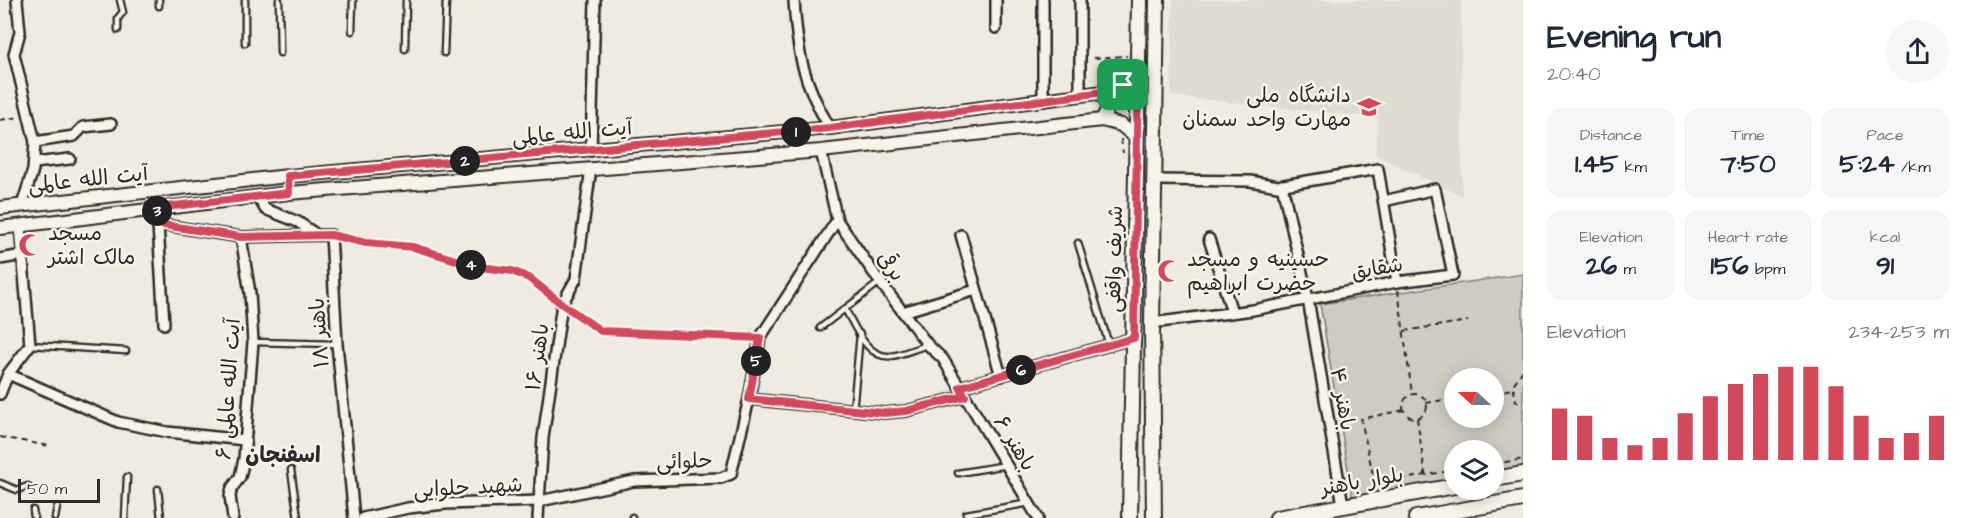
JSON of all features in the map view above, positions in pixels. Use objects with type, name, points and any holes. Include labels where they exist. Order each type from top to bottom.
[{"type":"main road","name":"شریف واقفی","points":[[1130,518],[1137,153],[1134,60],[1139,0]]},
{"type":"main road","name":"شریف واقفی","points":[[1154,518],[1152,323],[1157,0]]},
{"type":"main road","points":[[1504,477],[1523,474]]},
{"type":"main road","name":"بلوار باهنر","points":[[1277,518],[1444,488]]},
{"type":"main road","points":[[1416,518],[1523,499]]},
{"type":"street","points":[[16,0],[20,32],[14,54],[36,142],[34,163],[22,205]]},
{"type":"street","points":[[591,151],[595,0]]},
{"type":"street","points":[[794,0],[796,32],[803,73],[815,103],[830,128]]},
{"type":"street","points":[[996,0],[996,28]]},
{"type":"street","points":[[1042,0],[1043,101]]},
{"type":"street","points":[[1080,0],[1080,96]]},
{"type":"street","name":"آیت الله عالمی","points":[[0,208],[288,176],[591,151],[830,128],[1043,101],[1111,91],[1127,83],[1134,60]]},
{"type":"street","points":[[1096,94],[1106,97],[1109,106],[1102,120]]},
{"type":"street","name":"آیت الله عالمی","points":[[0,228],[289,193],[821,151],[1102,120],[1120,125],[1137,138]]},
{"type":"street","points":[[36,142],[75,136],[82,127],[111,124]]},
{"type":"street","name":"برقی","points":[[821,151],[837,220],[928,345],[943,359],[960,387]]},
{"type":"street","points":[[34,163],[70,159]]},
{"type":"street","name":"باهنر ۱۶","points":[[538,518],[543,438],[562,304],[576,279],[591,168]]},
{"type":"street","points":[[1154,180],[1250,181],[1282,185],[1378,169],[1397,282]]},
{"type":"street","points":[[288,176],[289,193]]},
{"type":"street","name":"باهنر ۴","points":[[1282,185],[1308,299],[1344,505]]},
{"type":"street","name":"شقایق","points":[[1152,323],[1232,312],[1397,282],[1453,275],[1435,189],[1384,201]]},
{"type":"street","points":[[258,197],[265,208],[298,222],[317,235]]},
{"type":"street","points":[[156,208],[164,324]]},
{"type":"street","name":"حلوائی","points":[[540,501],[634,481],[721,478],[731,474],[749,399],[760,338],[837,220]]},
{"type":"street","points":[[157,224],[241,237],[331,235]]},
{"type":"street","points":[[0,394],[8,374],[30,345],[20,226]]},
{"type":"street","name":"باهنر ۱۸","points":[[331,235],[337,345],[354,518]]},
{"type":"street","points":[[961,235],[1000,376]]},
{"type":"street","name":"آیت الله عالمی ۶","points":[[233,518],[230,496],[232,488],[240,477],[253,342],[250,293],[241,237]]},
{"type":"street","points":[[1209,239],[1232,312]]},
{"type":"street","points":[[0,259],[23,255]]},
{"type":"street","points":[[903,312],[976,290]]},
{"type":"street","points":[[960,387],[1134,338]]},
{"type":"street","points":[[8,374],[118,422],[167,432],[245,440]]},
{"type":"street","name":"باهنر ۶","points":[[960,387],[1038,518]]},
{"type":"street","points":[[749,399],[884,413],[906,411],[965,396]]},
{"type":"street","name":"شهید حلوایی","points":[[363,518],[408,508],[445,504],[540,501]]},
{"type":"lane","points":[[118,30],[118,18],[123,12],[120,0]]},
{"type":"lane","points":[[245,0],[245,43]]},
{"type":"lane","points":[[279,0],[280,53]]},
{"type":"lane","points":[[352,0],[352,31]]},
{"type":"lane","points":[[405,49],[406,0]]},
{"type":"lane","points":[[444,53],[446,0]]},
{"type":"lane","points":[[1078,243],[1109,345]]},
{"type":"lane","points":[[820,328],[880,282]]},
{"type":"lane","points":[[562,304],[601,331],[760,338]]},
{"type":"lane","points":[[845,309],[860,334],[872,350],[879,355],[890,356],[928,345]]},
{"type":"lane","points":[[853,411],[860,334]]},
{"type":"lane","points":[[253,342],[337,345]]},
{"type":"lane","points":[[30,345],[126,351]]},
{"type":"lane","points":[[958,473],[1006,465]]},
{"type":"lane","points":[[291,470],[298,518]]},
{"type":"lane","points":[[125,518],[127,477]]},
{"type":"lane","points":[[0,483],[17,490],[28,486]]},
{"type":"lane","points":[[158,489],[161,518]]},
{"type":"lane","points":[[966,514],[1030,503]]},
{"type":"lane","points":[[55,518],[57,507]]},
{"type":"lane","points":[[33,510],[34,518]]},
{"type":"path","points":[[1094,58],[1134,60],[1123,85],[1120,125],[1122,153],[1137,153]]},
{"type":"path","points":[[0,120],[29,116]]},
{"type":"path","points":[[331,235],[366,243],[413,247],[479,267],[512,271],[529,278],[562,304]]},
{"type":"path","points":[[1397,282],[1412,394]]},
{"type":"path","points":[[1404,331],[1468,321]]},
{"type":"path","points":[[1523,370],[1513,385],[1516,401],[1523,405]]},
{"type":"path","points":[[1504,390],[1514,389]]},
{"type":"path","points":[[1412,394],[1422,397],[1426,403],[1424,414],[1417,418],[1409,416],[1404,410],[1404,402],[1412,394]]},
{"type":"path","points":[[1426,403],[1444,400]]},
{"type":"path","points":[[1404,410],[1361,418],[1375,484],[1444,472]]},
{"type":"path","points":[[1417,418],[1428,491]]},
{"type":"path","points":[[0,437],[50,446]]},
{"type":"path","points":[[1504,462],[1523,459]]},
{"type":"shaded area","name":"دانشگاه ملی مهارت واحد سمنان","points":[[1173,0],[1461,0],[1462,196],[1375,155],[1379,118],[1171,96]]},
{"type":"shaded area","points":[[1523,274],[1523,467],[1504,470],[1504,440],[1444,440],[1444,482],[1353,499],[1320,304]]},
{"type":"place","name":"دانشگاه ملی مهارت واحد سمنان","points":[[1369,107]]},
{"type":"place","name":"مسجد مالک اشتر","points":[[30,245]]},
{"type":"place","name":"حسینیه و مسجد حضرت ابراهیم","points":[[1169,271]]},
{"type":"district","name":"اسفنجان","points":[[283,454]]},
{"type":"route","points":[[1138,69],[1134,338],[960,387],[965,396],[906,411],[859,412],[749,399],[760,338],[601,331],[529,278],[512,271],[479,267],[413,247],[366,243],[331,235],[241,237],[157,224],[156,208],[289,193],[288,176],[591,151],[830,128],[1090,95],[1111,91],[1123,85],[1138,69]]}]
